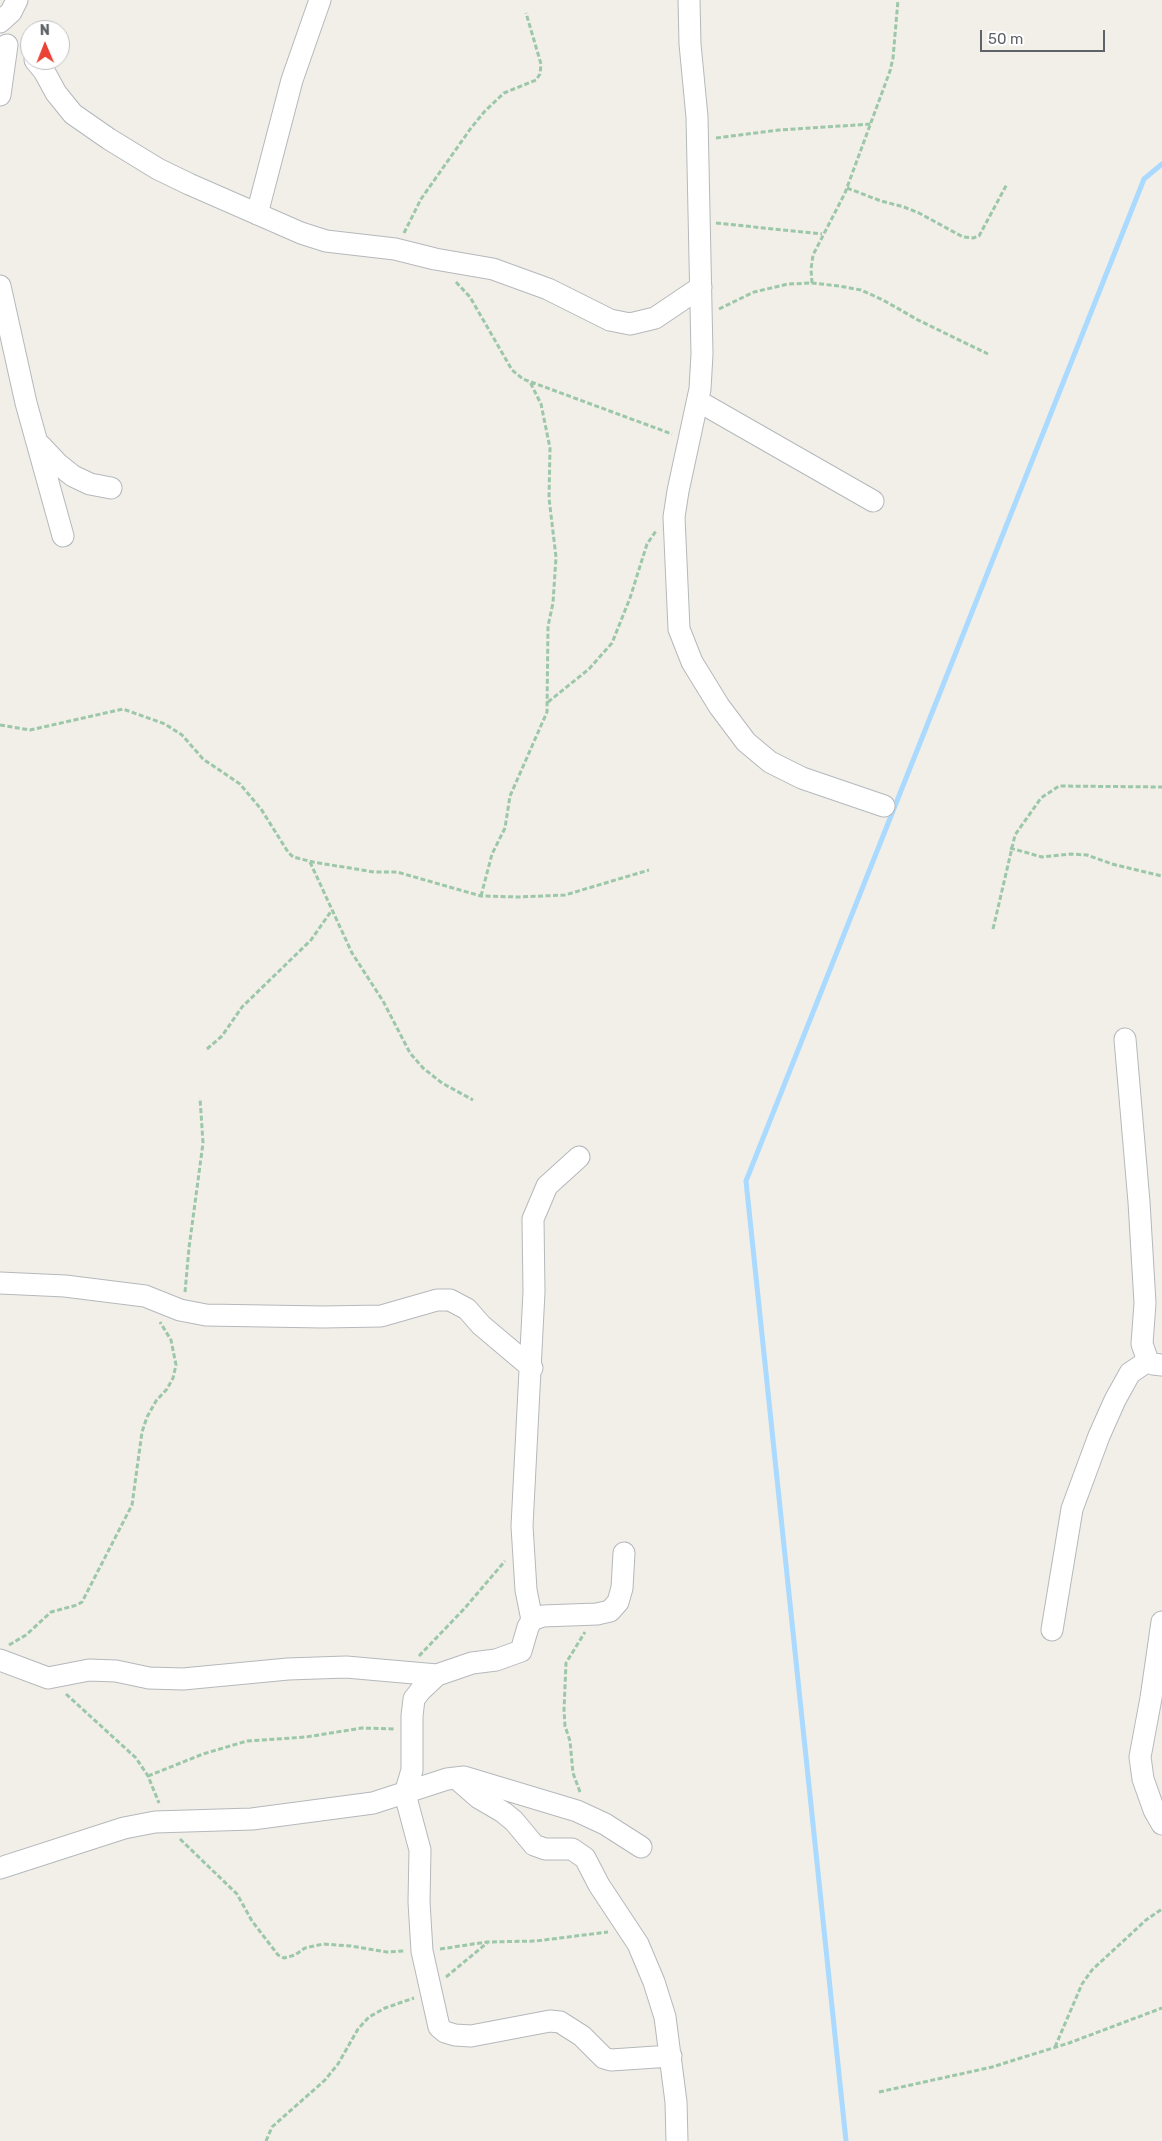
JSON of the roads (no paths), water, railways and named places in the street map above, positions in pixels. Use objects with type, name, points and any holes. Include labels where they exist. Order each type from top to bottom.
[{"type":"street","points":[[0,22],[11,12],[17,0]]},
{"type":"street","points":[[257,214],[292,80],[320,0]]},
{"type":"street","points":[[690,0],[690,44],[697,140],[702,317],[700,389],[674,517],[679,630],[692,662],[719,706],[746,742],[770,762],[802,778],[884,806]]},
{"type":"street","points":[[0,95],[3,45],[20,48]]},
{"type":"street","points":[[43,70],[64,104],[73,114],[158,169],[257,214],[326,241],[395,249],[435,259],[493,269],[523,279],[610,320],[630,324],[655,318],[701,287]]},
{"type":"street","points":[[0,286],[26,403],[63,536]]},
{"type":"street","points":[[698,401],[873,501]]},
{"type":"street","points":[[37,441],[72,476],[90,484],[111,488]]},
{"type":"street","points":[[1052,1630],[1072,1509],[1099,1436],[1115,1400],[1130,1373],[1155,1363],[1142,1344],[1145,1302],[1139,1202],[1125,1039]]},
{"type":"street","points":[[532,1620],[528,1607],[522,1546],[532,1368],[533,1219],[547,1186],[579,1157]]},
{"type":"street","points":[[0,1283],[65,1286],[145,1296],[184,1310],[206,1315],[241,1317],[381,1316],[437,1300],[450,1300],[467,1309],[481,1325],[532,1368]]},
{"type":"street","points":[[3,1653],[48,1678],[89,1670],[116,1672],[149,1678],[183,1680],[288,1669],[336,1668],[437,1675],[472,1663],[515,1655],[520,1651],[532,1620],[543,1616],[597,1614],[610,1611],[618,1602],[622,1588],[624,1552]]},
{"type":"street","points":[[1162,1622],[1140,1757],[1143,1779],[1154,1810],[1162,1824]]},
{"type":"street","points":[[437,1675],[414,1699],[412,1716],[412,1770],[405,1794],[420,1850],[418,1902],[422,1951],[439,2027],[445,2032],[454,2035],[471,2036],[550,2021],[560,2022],[570,2028],[604,2058],[611,2060],[671,2056]]},
{"type":"street","points":[[456,1778],[479,1798],[514,1820],[534,1845],[545,1849],[572,1849],[585,1858],[599,1885],[629,1929],[638,1944],[654,1982],[665,2017],[676,2102],[677,2141]]},
{"type":"street","points":[[0,1868],[124,1828],[167,1821],[252,1819],[373,1803],[447,1779],[456,1778],[464,1778],[501,1788],[591,1818],[605,1824],[641,1847]]},
{"type":"waterway","points":[[846,2141],[746,1181],[1144,179],[1162,164]]}]
